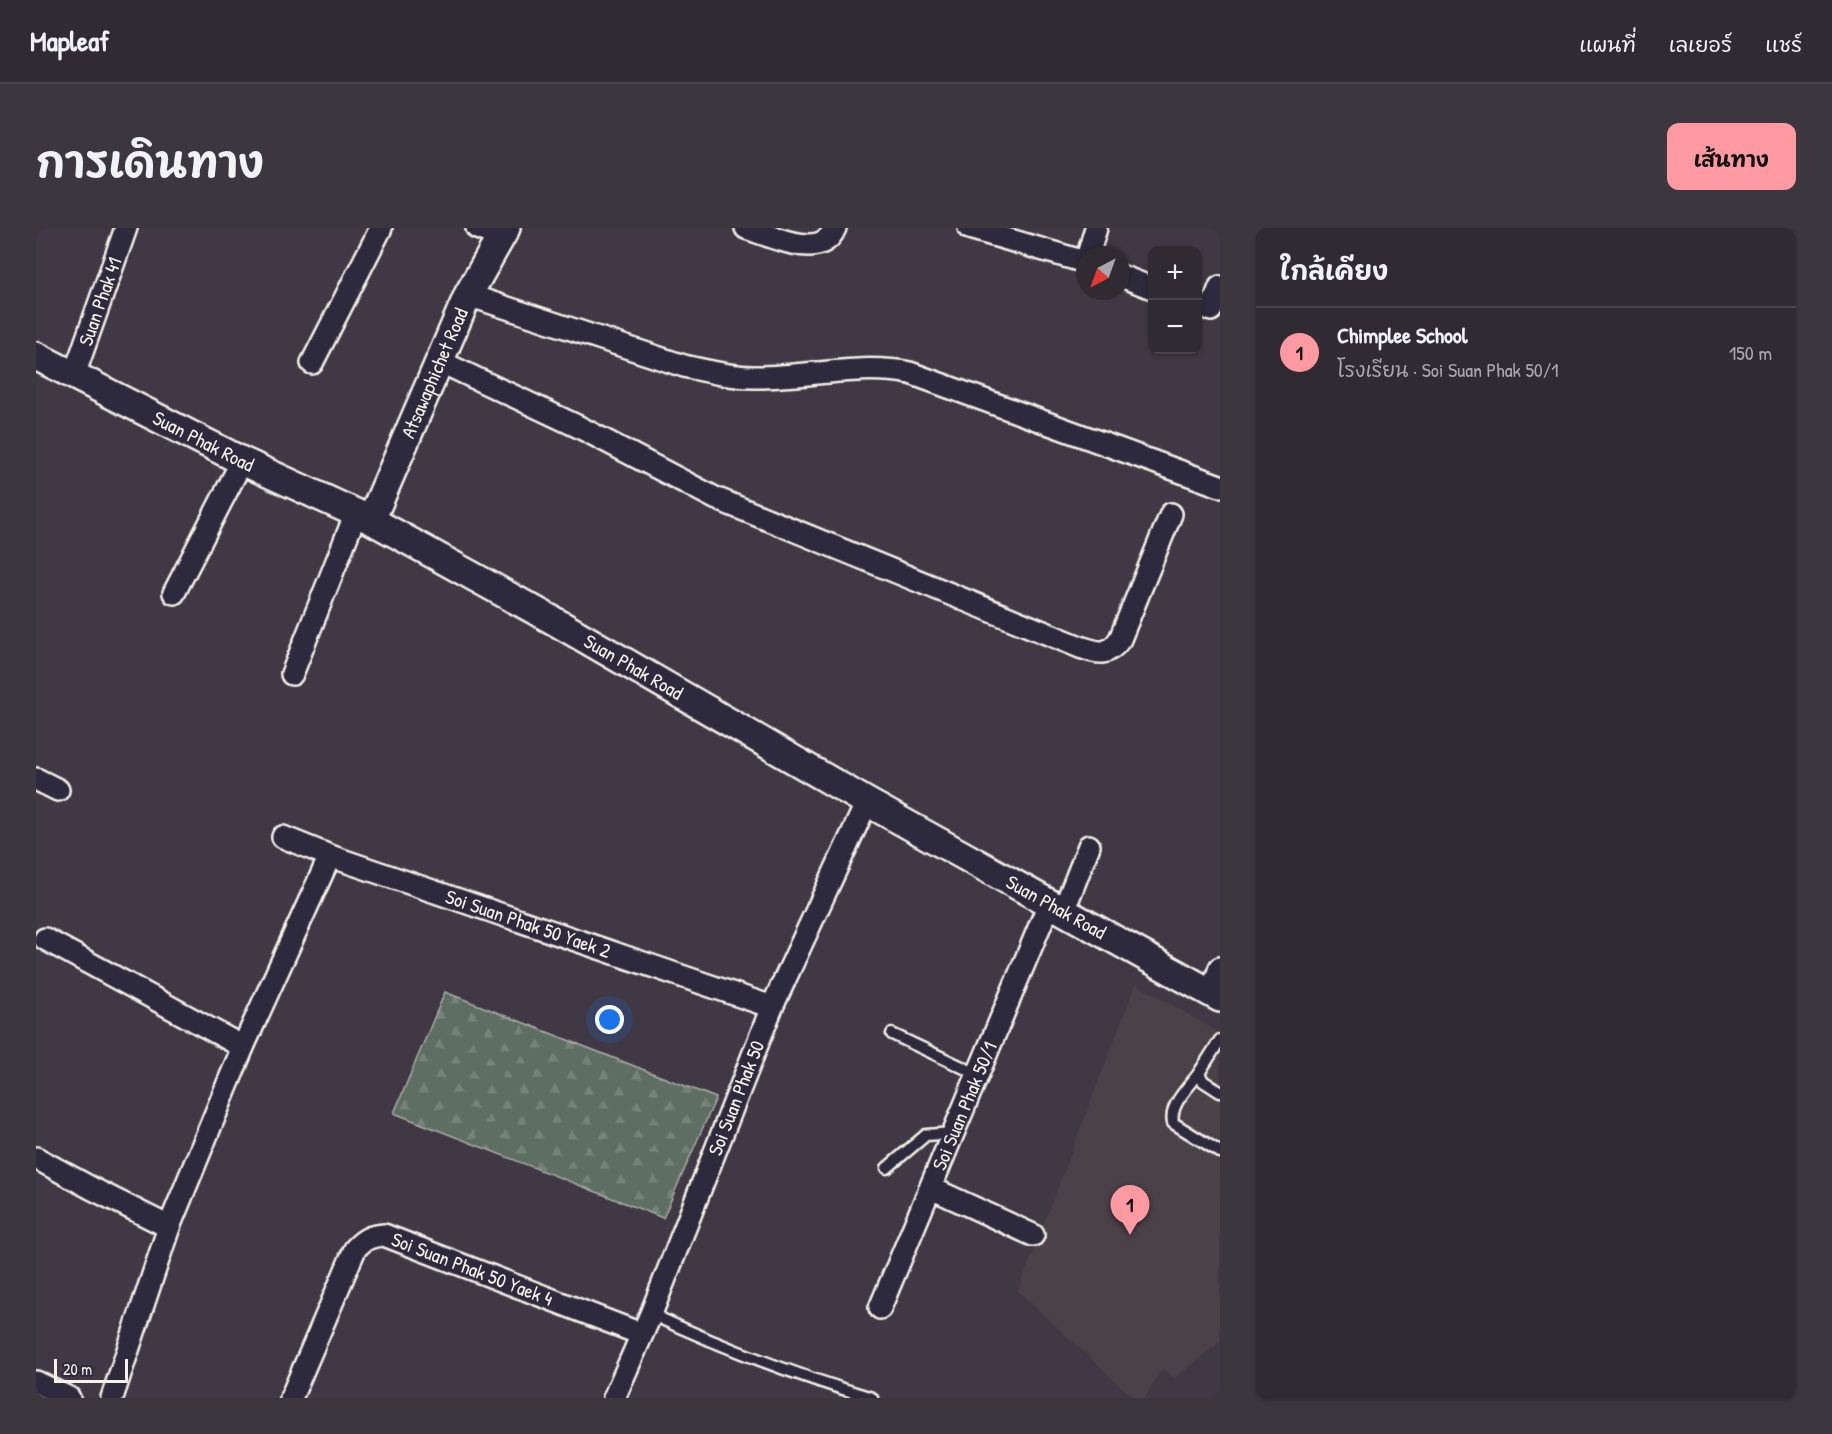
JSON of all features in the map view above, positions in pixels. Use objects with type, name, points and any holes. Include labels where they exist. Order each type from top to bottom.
[{"type":"street","name":"Suan Phak 41","points":[[74,375],[126,228]]},
{"type":"street","points":[[312,363],[381,228]]},
{"type":"street","points":[[746,228],[797,244],[813,245],[824,242],[836,228]]},
{"type":"street","points":[[969,228],[1076,259]]},
{"type":"street","points":[[1091,246],[1096,228]]},
{"type":"street","name":"Atsawaphichet Road","points":[[364,516],[439,361],[495,231]]},
{"type":"street","points":[[1130,279],[1148,286]]},
{"type":"street","points":[[1209,310],[1220,287]]},
{"type":"street","points":[[468,295],[684,366],[720,373],[753,377],[869,369],[910,373],[1220,486]]},
{"type":"street","name":"Suan Phak Road","points":[[36,356],[242,461],[364,516],[556,622],[867,802],[1216,995]]},
{"type":"street","points":[[439,361],[588,432],[715,498],[1095,652],[1107,652],[1113,649],[1120,639],[1171,514]]},
{"type":"street","points":[[174,593],[242,461]]},
{"type":"street","points":[[292,674],[364,516]]},
{"type":"street","points":[[36,779],[58,790]]},
{"type":"street","name":"Soi Suan Phak 50","points":[[614,1398],[651,1314],[772,1007],[867,802]]},
{"type":"street","name":"Soi Suan Phak 50 Yaek 2","points":[[283,837],[330,856],[772,1007]]},
{"type":"street","name":"Soi Suan Phak 50/1","points":[[879,1308],[979,1075],[1056,908],[1089,846]]},
{"type":"street","points":[[112,1398],[169,1227],[243,1047],[330,856]]},
{"type":"street","points":[[45,939],[243,1047]]},
{"type":"street","points":[[1216,995],[1220,968]]},
{"type":"street","points":[[36,1158],[169,1227]]},
{"type":"street","points":[[930,1188],[1033,1235]]},
{"type":"street","name":"Soi Suan Phak 50 Yaek 4","points":[[291,1398],[355,1249],[363,1240],[372,1236],[384,1234],[641,1334]]},
{"type":"street","points":[[36,1382],[69,1398]]},
{"type":"lane","points":[[892,1034],[979,1075]]},
{"type":"lane","points":[[1220,1040],[1200,1073],[1175,1105],[1172,1114],[1173,1123],[1220,1152]]},
{"type":"lane","points":[[1200,1073],[1203,1081],[1220,1092]]},
{"type":"lane","points":[[887,1168],[926,1135],[954,1133]]},
{"type":"lane","points":[[651,1314],[712,1343],[824,1384],[872,1398]]},
{"type":"shaded area","points":[[1136,984],[1220,1033],[1220,1342],[1175,1378],[1162,1369],[1145,1398],[1134,1398],[1018,1291]]},
{"type":"green space","points":[[445,992],[716,1098],[663,1218],[394,1113]]},
{"type":"place","name":"Chimplee School","points":[[1130,1235]]}]
